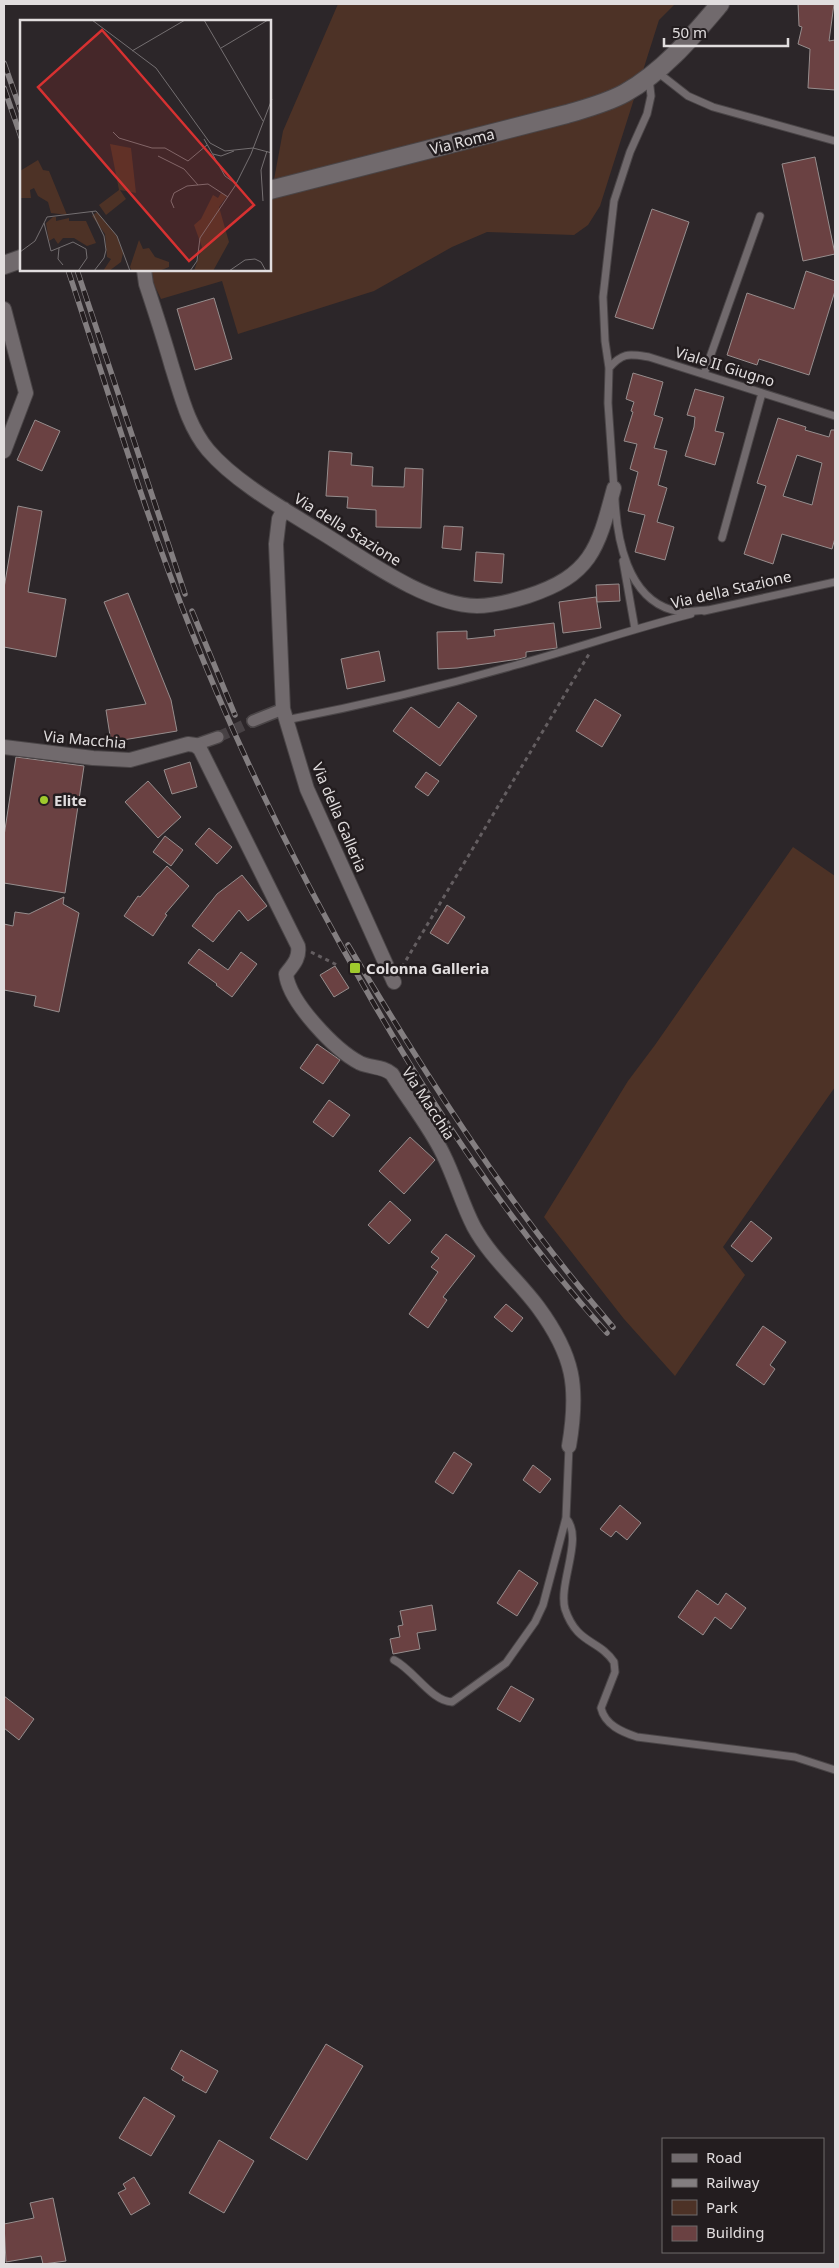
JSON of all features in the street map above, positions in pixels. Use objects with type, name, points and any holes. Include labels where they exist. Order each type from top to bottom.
[{"type":"street","name":"Via Roma","points":[[271,190],[580,110],[614,98],[652,74],[685,44],[720,4]]},
{"type":"street","points":[[4,265],[20,259]]},
{"type":"street","name":"Via della Stazione","points":[[144,271],[146,284],[189,419],[208,450],[240,478],[284,509],[374,565],[418,589],[440,599],[460,605],[478,606],[515,600],[543,591],[569,578],[581,568],[594,551],[614,488]]},
{"type":"street","points":[[4,309],[26,393],[4,451]]},
{"type":"street","name":"Via della Galleria","points":[[284,509],[279,520],[276,544],[285,714],[307,789],[394,982]]},
{"type":"street","points":[[253,721],[285,714]]},
{"type":"street","points":[[218,737],[195,745],[205,756],[298,946]]},
{"type":"street","name":"Via Macchia","points":[[4,748],[93,758],[130,760],[188,744],[195,745]]},
{"type":"street","name":"Via Macchia","points":[[298,946],[300,953],[297,960],[286,974],[287,983],[293,995],[322,1031],[341,1049],[358,1062],[387,1070],[392,1074],[442,1152],[474,1228],[506,1270],[538,1306],[567,1356],[571,1369],[574,1393],[570,1446]]},
{"type":"lane","points":[[635,629],[621,548],[614,488],[608,403],[610,368],[605,341],[603,296],[614,201],[630,152],[650,103],[652,74],[688,96],[713,107],[835,141]]},
{"type":"lane","points":[[704,374],[760,216]]},
{"type":"lane","name":"Viale II Giugno","points":[[610,368],[618,358],[628,354],[649,357],[835,416]]},
{"type":"lane","points":[[722,538],[762,393]]},
{"type":"lane","points":[[621,548],[630,569],[641,587],[661,606],[686,612],[707,610]]},
{"type":"lane","name":"Via della Stazione","points":[[285,714],[373,702],[514,666],[635,629],[707,610],[835,582]]},
{"type":"lane","points":[[394,1660],[404,1665],[430,1691],[446,1702],[457,1700],[497,1672],[512,1657],[535,1622],[543,1605],[566,1518],[570,1446]]},
{"type":"lane","points":[[566,1518],[571,1525],[571,1547],[563,1599],[574,1628],[614,1662],[614,1672],[601,1708],[610,1723],[624,1733],[637,1737],[795,1757],[835,1770]]},
{"type":"path","points":[[394,982],[597,641]]},
{"type":"path","points":[[298,946],[337,965]]},
{"type":"green space","points":[[338,4],[675,4],[659,20],[600,206],[588,225],[574,235],[487,232],[452,247],[374,291],[238,334],[222,281],[161,299],[151,278],[150,271],[271,271],[271,196],[283,131]]},
{"type":"green space","points":[[793,847],[835,876],[835,1087],[723,1247],[745,1275],[675,1376],[624,1319],[544,1217],[628,1081]]},
{"type":"building","points":[[798,4],[834,4],[829,41],[835,40],[835,90],[808,88],[810,49],[798,44],[802,27],[799,26]]},
{"type":"building","points":[[815,157],[835,254],[803,261],[782,164]]},
{"type":"building","points":[[652,209],[689,222],[653,329],[615,317]]},
{"type":"building","points":[[806,271],[835,281],[835,291],[809,375],[759,359],[757,365],[727,355],[747,293],[794,309]]},
{"type":"building","points":[[214,298],[232,359],[195,370],[177,309]]},
{"type":"building","points":[[633,373],[663,382],[654,415],[663,418],[654,448],[667,451],[658,485],[667,488],[657,522],[674,527],[665,560],[635,552],[645,515],[628,511],[638,472],[630,469],[637,444],[624,441],[633,412],[631,411],[634,402],[626,399]]},
{"type":"building","points":[[695,389],[724,397],[715,431],[724,433],[715,465],[685,456],[694,427],[695,417],[687,415]]},
{"type":"building","points":[[778,418],[806,427],[805,430],[829,437],[831,430],[835,430],[835,538],[832,549],[782,534],[773,564],[744,554],[766,486],[757,483]],"holes":[[[797,455],[822,463],[812,505],[783,496]]]},
{"type":"building","points":[[35,420],[60,431],[42,471],[17,460]]},
{"type":"building","points":[[329,451],[352,453],[351,465],[373,467],[372,486],[404,487],[405,468],[423,469],[421,528],[376,527],[376,510],[347,508],[348,497],[326,496]]},
{"type":"building","points":[[18,506],[42,511],[28,592],[66,599],[56,657],[4,647],[4,588]]},
{"type":"building","points":[[444,526],[463,527],[461,550],[442,548]]},
{"type":"building","points":[[476,552],[504,554],[502,583],[474,581]]},
{"type":"building","points":[[619,584],[620,601],[597,602],[596,585]]},
{"type":"building","points":[[128,593],[171,700],[177,731],[111,742],[106,710],[146,704],[104,602]]},
{"type":"building","points":[[596,597],[601,628],[563,633],[559,602]]},
{"type":"building","points":[[554,623],[557,648],[526,652],[526,657],[519,659],[438,669],[437,632],[467,631],[467,639],[495,636],[494,630]]},
{"type":"building","points":[[379,651],[385,681],[347,689],[341,659]]},
{"type":"building","points":[[595,699],[621,715],[602,747],[576,731]]},
{"type":"building","points":[[458,702],[477,716],[440,766],[393,731],[411,707],[439,728]]},
{"type":"building","name":"Elite","points":[[16,757],[84,766],[65,893],[4,883],[4,836]]},
{"type":"building","points":[[190,762],[197,787],[172,794],[164,770]]},
{"type":"building","points":[[426,772],[439,781],[428,796],[415,787]]},
{"type":"building","points":[[148,781],[181,817],[158,838],[125,802]]},
{"type":"building","points":[[209,828],[232,847],[217,864],[195,844]]},
{"type":"building","points":[[165,836],[183,850],[171,866],[153,852]]},
{"type":"building","points":[[167,866],[189,886],[165,914],[167,915],[153,936],[124,916],[138,896],[140,897]]},
{"type":"building","points":[[242,875],[267,906],[248,921],[239,910],[213,942],[192,926],[217,894]]},
{"type":"building","points":[[64,897],[63,904],[79,913],[59,1012],[34,1006],[36,996],[4,990],[4,924],[13,926],[15,912],[29,914]]},
{"type":"building","points":[[447,905],[465,917],[448,944],[430,933]]},
{"type":"building","points":[[199,949],[228,970],[241,952],[257,964],[232,997],[188,963]]},
{"type":"building","points":[[335,966],[349,988],[334,997],[320,975]]},
{"type":"building","points":[[317,1044],[340,1060],[323,1084],[300,1068]]},
{"type":"building","points":[[329,1100],[350,1115],[333,1137],[313,1122]]},
{"type":"building","points":[[410,1137],[435,1160],[404,1194],[379,1171]]},
{"type":"building","points":[[390,1201],[411,1220],[389,1244],[368,1225]]},
{"type":"building","points":[[751,1221],[772,1238],[752,1262],[731,1246]]},
{"type":"building","points":[[446,1234],[475,1256],[443,1297],[447,1300],[428,1328],[409,1314],[438,1272],[431,1267],[439,1258],[431,1252]]},
{"type":"building","points":[[506,1304],[523,1318],[512,1332],[494,1317]]},
{"type":"building","points":[[763,1326],[786,1342],[770,1365],[775,1369],[764,1385],[736,1365]]},
{"type":"building","points":[[454,1452],[472,1464],[453,1494],[435,1482]]},
{"type":"building","points":[[533,1465],[551,1479],[540,1493],[523,1480]]},
{"type":"building","points":[[620,1505],[641,1523],[627,1540],[616,1531],[611,1537],[600,1529]]},
{"type":"building","points":[[519,1570],[538,1583],[517,1616],[497,1603]]},
{"type":"building","points":[[697,1590],[718,1605],[726,1593],[746,1608],[731,1629],[715,1617],[703,1635],[678,1617]]},
{"type":"building","points":[[432,1605],[436,1630],[417,1633],[420,1649],[393,1654],[390,1639],[400,1637],[398,1626],[403,1625],[400,1611]]},
{"type":"building","points":[[511,1686],[534,1699],[520,1722],[497,1709]]},
{"type":"building","points":[[4,1696],[34,1719],[19,1740],[4,1728]]},
{"type":"building","points":[[326,2044],[363,2066],[307,2160],[270,2138]]},
{"type":"building","points":[[181,2050],[218,2071],[206,2093],[182,2080],[184,2077],[171,2069]]},
{"type":"building","points":[[144,2097],[175,2116],[151,2156],[119,2138]]},
{"type":"building","points":[[219,2140],[254,2161],[224,2213],[189,2193]]},
{"type":"building","points":[[134,2177],[150,2204],[131,2215],[118,2193],[126,2189],[123,2184]]},
{"type":"building","points":[[53,2198],[66,2261],[43,2264],[41,2256],[6,2262],[4,2224],[34,2218],[30,2203]]},
{"type":"tunnel","points":[[218,737],[253,721]]},
{"type":"railway","points":[[4,63],[20,108]]},
{"type":"railway","points":[[4,88],[20,134]]},
{"type":"railway","points":[[68,271],[142,496],[174,586],[231,726],[275,820],[323,913],[374,1004],[453,1133],[511,1216],[607,1333]]},
{"type":"railway","points":[[77,271],[185,594]]},
{"type":"railway","points":[[192,611],[235,715]]},
{"type":"railway","points":[[348,945],[440,1094],[505,1190],[613,1327]]},
{"type":"place","name":"Elite","points":[[44,800]]},
{"type":"place","name":"Colonna Galleria","points":[[355,968]]}]
